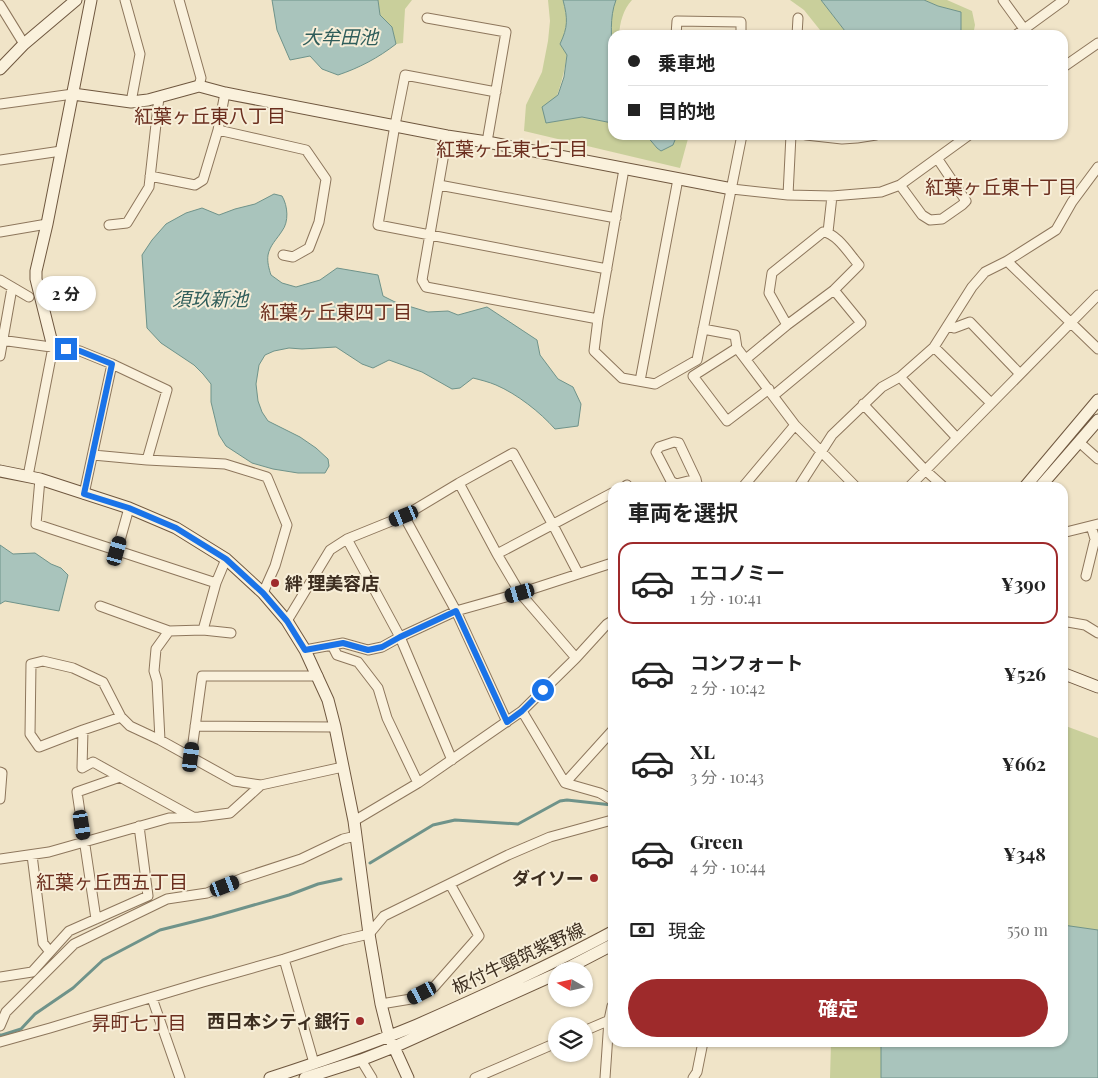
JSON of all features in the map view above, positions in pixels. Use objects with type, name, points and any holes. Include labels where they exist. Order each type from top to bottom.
[{"type":"street","points":[[0,69],[24,44],[76,0]]},
{"type":"street","points":[[28,476],[53,347],[36,280],[36,271],[91,0]]},
{"type":"street","points":[[125,0],[140,54],[131,102]]},
{"type":"street","points":[[179,0],[201,78],[199,86]]},
{"type":"street","points":[[1003,0],[1024,29],[1064,0]]},
{"type":"street","points":[[0,5],[24,44]]},
{"type":"street","points":[[427,18],[506,32],[487,142]]},
{"type":"street","points":[[797,30],[798,18]]},
{"type":"street","points":[[676,30],[677,21],[741,22],[741,30]]},
{"type":"street","points":[[1068,64],[1098,43]]},
{"type":"street","points":[[496,92],[405,75],[394,125],[378,224],[607,269]]},
{"type":"street","points":[[0,104],[73,94],[131,102],[148,100],[199,86],[447,136],[732,189],[832,196],[881,192],[900,185],[962,140]]},
{"type":"street","points":[[150,176],[195,185],[203,180],[218,130],[225,92]]},
{"type":"street","points":[[109,225],[127,223],[149,187],[159,97]]},
{"type":"street","points":[[218,130],[306,150],[326,179],[319,222],[309,248],[293,256],[283,255]]},
{"type":"street","points":[[447,136],[422,280],[426,287],[598,319]]},
{"type":"street","points":[[624,169],[594,351],[622,378],[655,384],[697,360],[741,140]]},
{"type":"street","points":[[788,194],[791,140]]},
{"type":"street","points":[[0,160],[61,152]]},
{"type":"street","points":[[900,185],[922,215],[930,220],[942,219],[962,205],[966,201],[937,158]]},
{"type":"street","points":[[802,482],[832,435],[882,387],[900,377],[934,347],[972,287],[985,272],[1007,261],[1056,230],[1072,202],[1098,167]]},
{"type":"street","points":[[640,381],[678,179]]},
{"type":"street","points":[[438,186],[616,218]]},
{"type":"street","points":[[828,232],[832,196]]},
{"type":"street","points":[[0,232],[47,224]]},
{"type":"street","points":[[746,359],[834,290],[859,265],[835,237],[828,232],[823,232],[772,273],[769,294],[787,325]]},
{"type":"street","points":[[1007,261],[1098,349]]},
{"type":"street","points":[[0,280],[29,298]]},
{"type":"street","points":[[0,356],[12,288]]},
{"type":"street","points":[[737,348],[693,376],[727,421],[771,393],[861,323],[834,290]]},
{"type":"street","points":[[914,482],[1098,295]]},
{"type":"street","points":[[948,326],[954,328],[970,322],[1020,374]]},
{"type":"street","points":[[703,329],[735,335],[737,348],[795,425],[851,482]]},
{"type":"street","points":[[2,341],[80,351],[168,390],[147,460]]},
{"type":"street","points":[[934,347],[991,403]]},
{"type":"street","points":[[84,494],[112,364]]},
{"type":"street","points":[[900,377],[957,438]]},
{"type":"street","points":[[1029,482],[1098,400]]},
{"type":"street","points":[[863,404],[938,482]]},
{"type":"street","points":[[1044,482],[1098,420]]},
{"type":"street","points":[[747,482],[795,425]]},
{"type":"street","points":[[673,482],[656,452],[659,447],[674,442],[679,443],[697,482]]},
{"type":"street","points":[[1079,442],[1098,459]]},
{"type":"street","points":[[287,621],[330,550],[347,539],[404,516],[458,483],[513,453],[578,573]]},
{"type":"street","points":[[93,455],[225,464],[267,477],[287,526],[275,566],[263,593]]},
{"type":"street","points":[[0,471],[40,479],[129,508],[176,528],[226,559],[263,593],[287,621],[305,650],[328,700],[354,821],[369,934],[381,1004],[389,1036],[408,1078]]},
{"type":"street","points":[[40,479],[36,524],[216,583]]},
{"type":"street","points":[[458,483],[520,593],[576,658]]},
{"type":"street","points":[[497,554],[608,495]]},
{"type":"street","points":[[117,551],[129,508]]},
{"type":"street","points":[[404,516],[456,611],[507,722]]},
{"type":"street","points":[[1068,532],[1094,525],[1095,539],[1085,561],[1086,576]]},
{"type":"street","points":[[347,539],[400,637],[452,760]]},
{"type":"street","points":[[203,630],[216,583],[226,559]]},
{"type":"street","points":[[305,650],[343,643],[368,650],[382,647],[456,611],[520,593],[608,564]]},
{"type":"street","points":[[100,606],[169,630],[203,630],[231,633]]},
{"type":"street","points":[[1068,622],[1085,625],[1098,634]]},
{"type":"street","points":[[354,821],[418,783],[522,711],[608,623]]},
{"type":"street","points":[[160,740],[157,681],[154,671],[156,649],[169,630]]},
{"type":"street","points":[[332,645],[338,656],[358,662],[378,688],[387,718],[418,783]]},
{"type":"street","points":[[121,717],[39,747],[30,734],[31,664],[43,661],[73,668],[103,682],[121,717],[130,726],[160,740],[234,781],[261,784],[343,767]]},
{"type":"street","points":[[191,757],[202,676],[318,676]]},
{"type":"street","points":[[1068,676],[1098,687]]},
{"type":"street","points":[[522,711],[565,783],[600,793],[608,798]]},
{"type":"street","points":[[195,726],[335,727]]},
{"type":"street","points":[[83,730],[82,768],[93,762],[193,817]]},
{"type":"street","points":[[565,783],[608,735]]},
{"type":"street","points":[[0,772],[2,773],[0,799]]},
{"type":"street","points":[[96,919],[77,792],[120,777]]},
{"type":"street","points":[[0,859],[49,852],[168,818],[230,813],[261,784]]},
{"type":"street","points":[[0,1042],[343,940],[369,934],[384,916],[508,855],[550,837],[608,821]]},
{"type":"street","points":[[0,976],[32,972],[69,931],[148,896],[139,826]]},
{"type":"street","points":[[0,1026],[3,1011],[74,944],[167,899],[207,892],[301,859],[356,836]]},
{"type":"street","points":[[32,855],[43,943],[50,952]]},
{"type":"street","points":[[381,1004],[411,999],[434,987],[479,936],[450,884]]},
{"type":"street","name":"板付牛頸筑紫野線","points":[[270,1078],[389,1036],[555,962],[608,934]]},
{"type":"street","name":"板付牛頸筑紫野線","points":[[579,962],[608,947]]},
{"type":"street","points":[[284,959],[314,1064]]},
{"type":"street","name":"板付牛頸筑紫野線","points":[[305,1078],[394,1047],[548,978]]},
{"type":"street","points":[[152,998],[180,1078]]},
{"type":"street","points":[[593,1027],[608,1021]]},
{"type":"street","points":[[475,1078],[548,1046]]},
{"type":"street","points":[[605,1078],[608,1047]]},
{"type":"street","points":[[694,1078],[702,1047]]},
{"type":"street","points":[[361,1060],[372,1078]]},
{"type":"green space","points":[[378,0],[412,0],[405,9],[403,43],[396,44],[392,27],[380,15]]},
{"type":"green space","points":[[548,0],[563,0],[566,23],[565,33],[560,44],[567,55],[564,73],[546,123],[582,117],[608,122],[608,140],[650,140],[657,148],[673,145],[675,140],[688,140],[680,168],[524,131],[526,105],[542,72],[550,21]]},
{"type":"green space","points":[[616,0],[632,0],[622,16],[620,30],[611,30]]},
{"type":"green space","points":[[790,0],[821,0],[844,30],[820,30],[804,10]]},
{"type":"green space","points":[[924,0],[947,0],[972,11],[975,25],[974,30],[961,30],[960,12]]},
{"type":"green space","points":[[1068,727],[1098,738],[1098,1078],[830,1078],[831,1047],[1068,1047]]},
{"type":"water","name":"大牟田池","points":[[272,0],[378,0],[380,15],[392,27],[396,44],[368,62],[338,75],[322,69],[310,56],[290,60],[277,30]]},
{"type":"water","points":[[563,0],[616,0],[612,14],[611,30],[608,30],[608,122],[582,117],[546,123],[542,107],[558,95],[564,77],[567,55],[560,44],[565,33],[566,12]]},
{"type":"water","points":[[821,0],[924,0],[961,12],[961,30],[844,30]]},
{"type":"water","points":[[650,140],[675,140],[673,145],[661,151]]},
{"type":"water","name":"須玖新池","points":[[274,194],[282,196],[286,204],[287,214],[286,223],[269,251],[268,263],[271,275],[282,283],[296,287],[320,280],[337,268],[378,275],[383,296],[395,302],[428,312],[448,311],[458,315],[487,307],[537,340],[540,355],[558,379],[573,387],[581,404],[578,426],[555,429],[520,398],[482,380],[473,378],[460,388],[452,389],[422,372],[389,360],[373,368],[362,364],[336,347],[289,348],[265,355],[259,365],[256,384],[258,401],[268,421],[300,437],[328,459],[329,466],[325,473],[298,473],[273,469],[252,463],[226,446],[219,435],[211,402],[211,384],[194,365],[161,343],[147,328],[142,255],[166,224],[186,213],[202,208],[219,215],[255,204]]},
{"type":"water","points":[[0,545],[13,554],[35,553],[51,564],[61,568],[68,575],[59,611],[5,601],[0,604]]},
{"type":"water","points":[[1068,926],[1098,930],[1098,1078],[881,1078],[881,1047],[1068,1047]]},
{"type":"waterway","points":[[370,863],[433,825],[455,820],[518,824],[560,801],[567,800],[608,805]]},
{"type":"waterway","points":[[0,1035],[21,1029],[35,1014],[73,988],[103,960],[160,930],[212,917],[289,895],[318,884],[341,879]]},
{"type":"place","name":"絆 理美容店","points":[[275,583]]},
{"type":"place","name":"ダイソー","points":[[594,878]]},
{"type":"place","name":"西日本シティ銀行","points":[[360,1021]]},
{"type":"district","name":"紅葉ヶ丘東八丁目","points":[[210,115]]},
{"type":"district","name":"紅葉ヶ丘東七丁目","points":[[512,148]]},
{"type":"district","name":"紅葉ヶ丘東十丁目","points":[[1001,186]]},
{"type":"district","name":"紅葉ヶ丘東四丁目","points":[[336,311]]},
{"type":"district","name":"紅葉ヶ丘西五丁目","points":[[112,881]]},
{"type":"district","name":"昇町七丁目","points":[[139,1022]]},
{"type":"route","points":[[66,349],[80,351],[112,364],[84,494],[129,508],[176,528],[226,559],[263,593],[287,621],[305,650],[343,643],[368,650],[382,647],[456,611],[507,722],[522,711],[543,690]]}]
